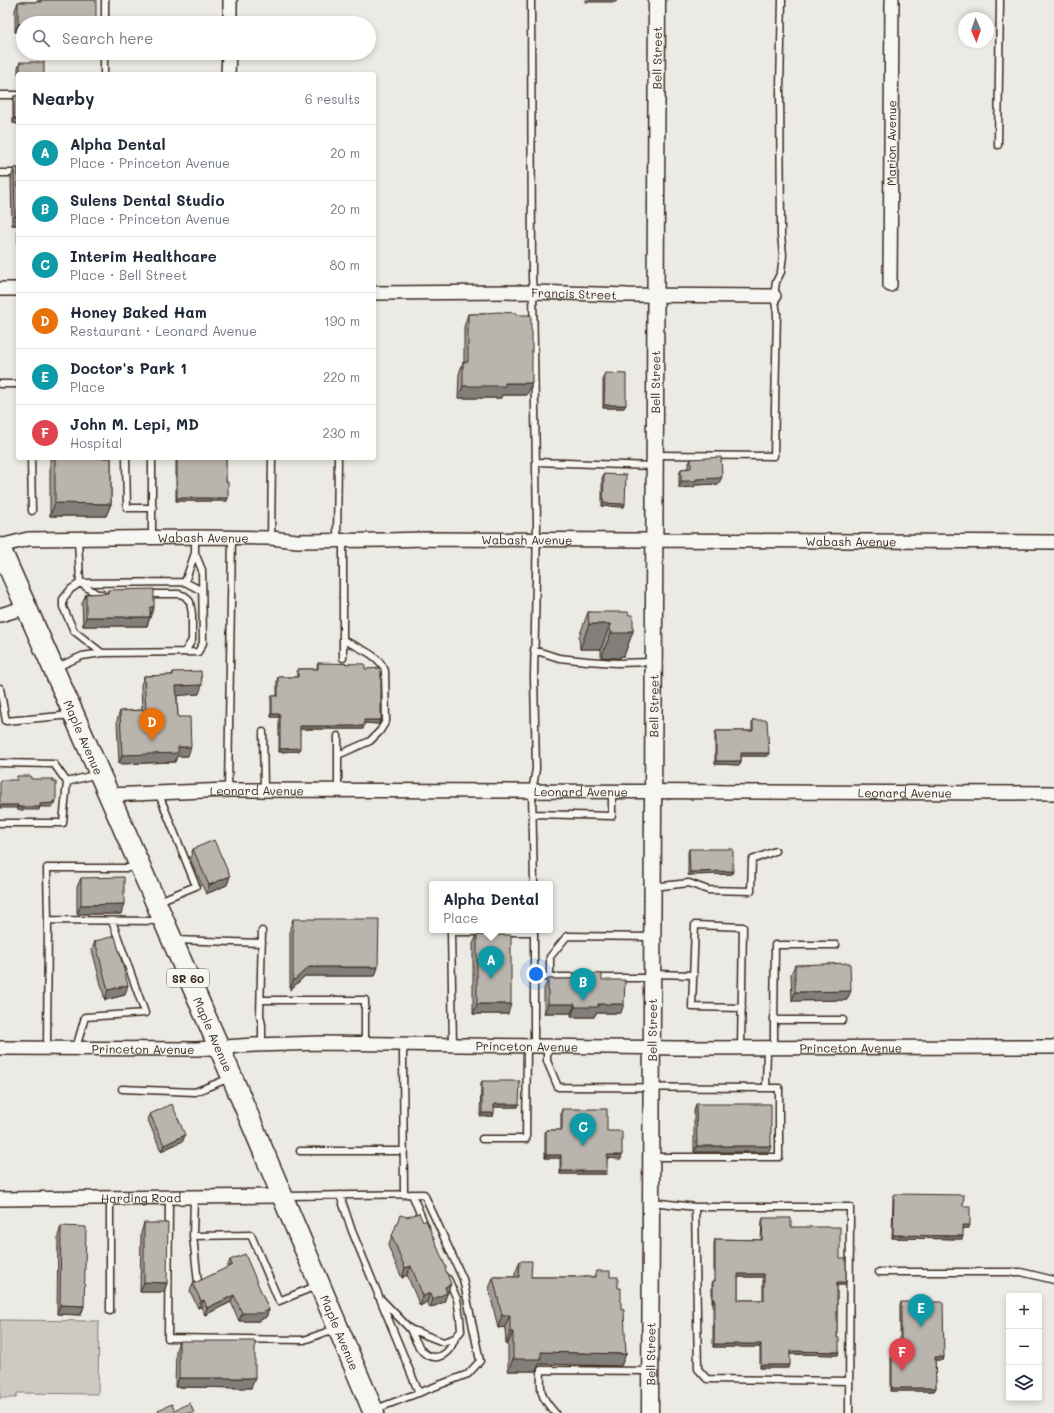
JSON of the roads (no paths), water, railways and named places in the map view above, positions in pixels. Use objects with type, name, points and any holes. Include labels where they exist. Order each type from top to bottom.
[{"type":"main road","name":"Maple Avenue","points":[[0,547],[9,575],[27,607],[232,1077],[373,1412]]},
{"type":"street","points":[[230,0],[230,16]]},
{"type":"street","name":"Bell Street","points":[[650,1413],[653,1088],[657,0]]},
{"type":"street","name":"Marion Avenue","points":[[890,285],[892,0]]},
{"type":"street","points":[[228,72],[229,60]]},
{"type":"street","points":[[0,289],[16,289]]},
{"type":"street","name":"Francis Street","points":[[376,293],[533,292],[774,296]]},
{"type":"street","name":"Wabash Avenue","points":[[0,547],[28,539],[195,537],[271,538],[297,540],[426,539],[1054,542]]},
{"type":"street","points":[[0,615],[27,607]]},
{"type":"street","name":"Leonard Avenue","points":[[108,795],[228,790],[1054,793]]},
{"type":"street","name":"Princeton Avenue","points":[[0,1048],[187,1049],[322,1043],[741,1048],[1054,1047]]},
{"type":"street","name":"Harding Road","points":[[0,1199],[282,1196]]},
{"type":"lane","points":[[104,16],[105,0]]},
{"type":"lane","points":[[531,0],[532,278],[536,462],[534,650],[536,769],[532,792],[534,881]]},
{"type":"lane","points":[[536,462],[656,461],[774,456],[777,313],[774,296],[776,282],[782,272],[783,255],[781,235],[780,87],[782,0]]},
{"type":"lane","points":[[998,145],[1000,0]]},
{"type":"lane","points":[[104,60],[104,72]]},
{"type":"lane","points":[[0,95],[16,95]]},
{"type":"lane","points":[[0,173],[16,173]]},
{"type":"lane","points":[[0,384],[16,384]]},
{"type":"lane","points":[[31,460],[32,511]]},
{"type":"lane","points":[[126,460],[127,508],[153,508]]},
{"type":"lane","points":[[152,460],[152,538]]},
{"type":"lane","points":[[271,538],[272,460]]},
{"type":"lane","points":[[338,460],[343,658]]},
{"type":"lane","points":[[185,582],[195,553],[195,537]]},
{"type":"lane","points":[[78,538],[80,583]]},
{"type":"lane","points":[[228,790],[232,538]]},
{"type":"lane","points":[[54,668],[82,656],[102,653],[198,652],[203,643],[202,570],[195,553]]},
{"type":"lane","points":[[102,653],[74,631],[63,607],[63,599],[71,589],[80,583],[185,582],[202,591]]},
{"type":"lane","points":[[80,583],[97,594],[112,594]]},
{"type":"lane","points":[[141,594],[179,594],[185,596],[190,602],[192,614],[192,640],[185,652]]},
{"type":"lane","points":[[338,755],[370,741],[380,731],[386,720],[385,671],[383,665],[368,652],[343,640]]},
{"type":"lane","points":[[534,650],[559,658],[617,663],[654,662]]},
{"type":"lane","points":[[0,688],[6,721],[74,715]]},
{"type":"lane","points":[[263,732],[264,790]]},
{"type":"lane","points":[[338,736],[338,790]]},
{"type":"lane","points":[[0,763],[54,764],[67,782],[62,823],[0,823]]},
{"type":"lane","points":[[67,782],[99,773]]},
{"type":"lane","points":[[155,902],[196,886],[158,792]]},
{"type":"lane","points":[[533,814],[612,816],[612,792]]},
{"type":"lane","points":[[653,887],[689,883],[708,890],[751,891],[752,860],[775,851]]},
{"type":"lane","points":[[47,1048],[47,868],[140,868]]},
{"type":"lane","points":[[48,920],[164,921]]},
{"type":"lane","points":[[76,1048],[85,1017],[145,1013],[112,921]]},
{"type":"lane","points":[[741,1048],[742,1008],[743,927],[695,925],[692,1007],[742,1008]]},
{"type":"lane","points":[[262,931],[260,1000],[262,1045]]},
{"type":"lane","points":[[451,933],[453,1045]]},
{"type":"lane","points":[[482,1139],[526,1139],[536,1046],[534,933]]},
{"type":"lane","points":[[550,977],[550,957],[567,936],[653,937]]},
{"type":"lane","points":[[172,940],[262,942]]},
{"type":"lane","points":[[766,1088],[774,1020],[775,945],[836,946]]},
{"type":"lane","points":[[535,977],[694,976]]},
{"type":"lane","points":[[260,1000],[365,1000],[365,1044]]},
{"type":"lane","points":[[774,1020],[843,1020]]},
{"type":"lane","points":[[404,1195],[403,1053],[405,1044]]},
{"type":"lane","points":[[536,1046],[547,1061],[558,1087],[779,1088],[779,1158],[652,1157]]},
{"type":"lane","points":[[122,1089],[195,1092],[232,1077]]},
{"type":"lane","points":[[300,1151],[404,1151]]},
{"type":"lane","points":[[412,1194],[430,1236]]},
{"type":"lane","points":[[282,1196],[424,1194],[463,1279],[480,1361],[468,1374],[373,1412]]},
{"type":"lane","points":[[340,1195],[346,1218],[419,1393]]},
{"type":"lane","points":[[194,1197],[193,1236],[198,1283]]},
{"type":"lane","points":[[110,1198],[110,1311]]},
{"type":"lane","points":[[169,1198],[168,1338],[304,1340],[338,1328]]},
{"type":"lane","points":[[652,1202],[695,1207],[850,1207],[849,1413]]},
{"type":"lane","points":[[695,1207],[698,1369],[707,1379],[849,1381]]},
{"type":"lane","points":[[193,1236],[251,1234],[279,1301],[320,1285]]},
{"type":"lane","points":[[378,1296],[410,1329],[419,1346],[427,1355],[437,1357],[445,1354],[452,1346],[460,1331],[460,1318],[456,1299],[445,1271]]},
{"type":"lane","points":[[879,1272],[1021,1272],[1054,1280]]},
{"type":"lane","points":[[410,1329],[443,1342],[455,1338]]},
{"type":"lane","points":[[555,1413],[544,1401],[541,1392],[541,1370],[651,1371]]},
{"type":"place","name":"Honey Baked Ham","points":[[152,741]]},
{"type":"place","name":"Alpha Dental","points":[[491,979]]},
{"type":"place","name":"Sulens Dental Studio","points":[[583,1001]]},
{"type":"place","name":"Interim Healthcare","points":[[583,1146]]},
{"type":"place","name":"Doctor's Park 1","points":[[921,1327]]},
{"type":"place","name":"John M. Lepi, MD","points":[[902,1371]]}]
